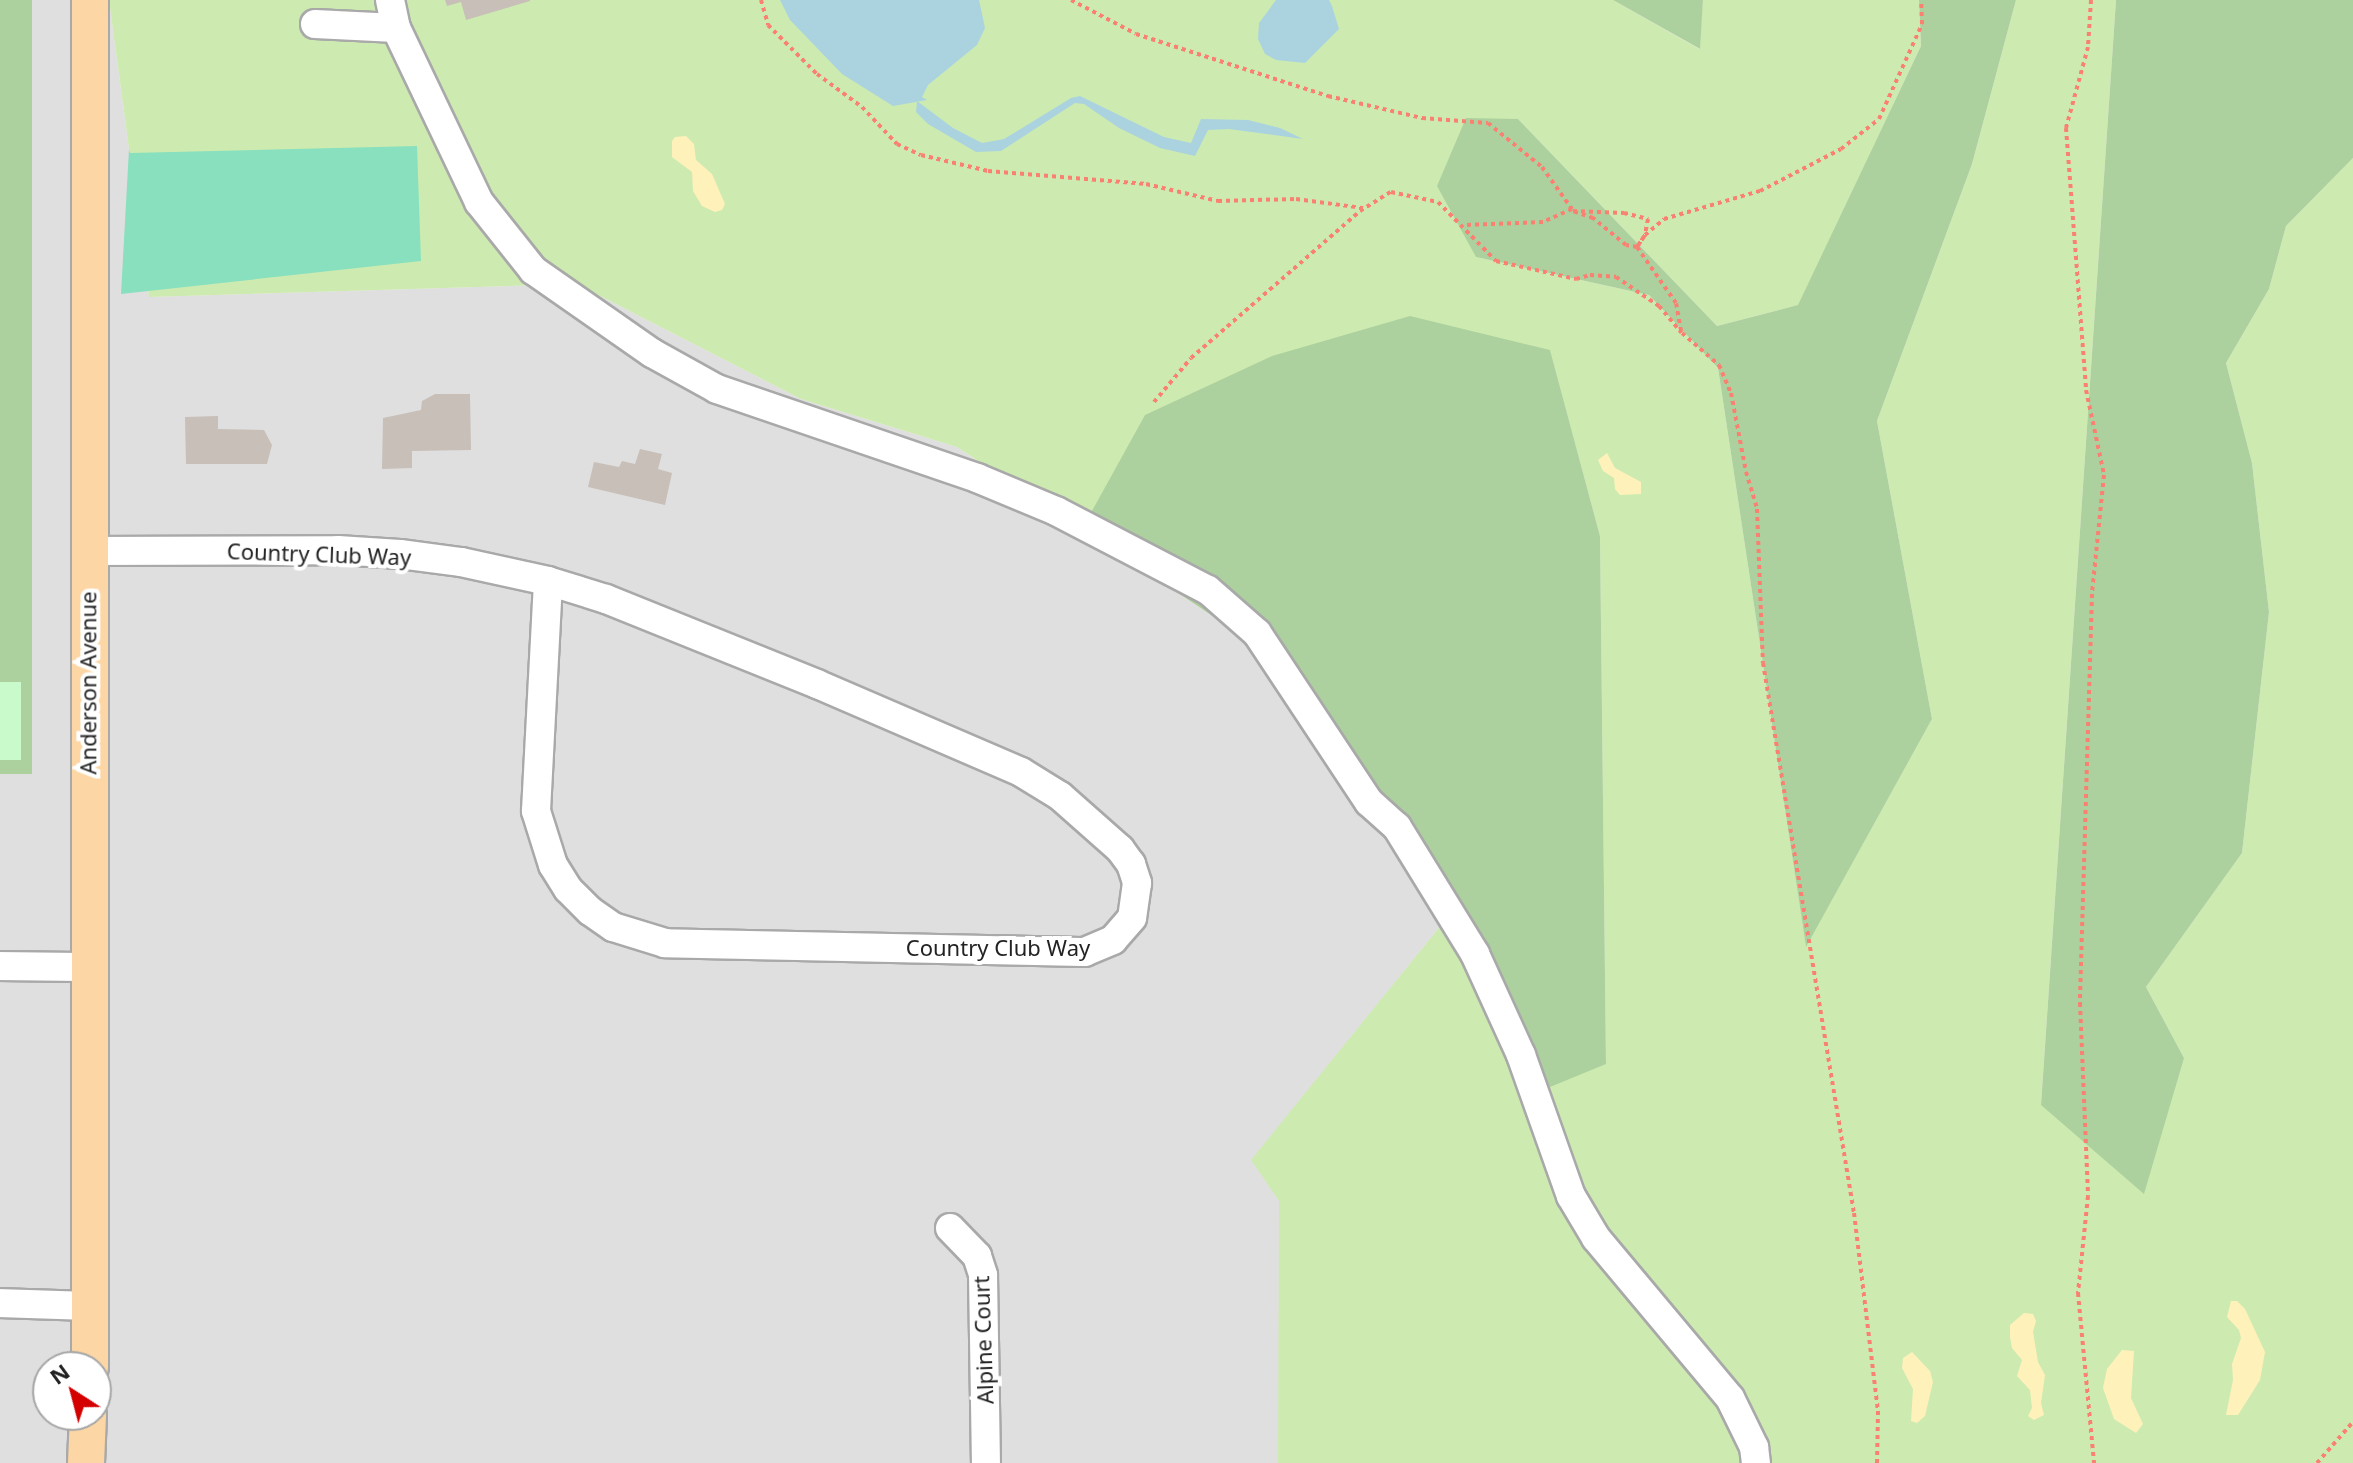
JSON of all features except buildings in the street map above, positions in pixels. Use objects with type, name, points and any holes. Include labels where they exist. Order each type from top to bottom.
[{"type":"main road","name":"Anderson Avenue","points":[[90,0],[90,1351]]},
{"type":"main road","points":[[86,1463],[87,1431]]},
{"type":"street","points":[[390,0],[396,28],[479,202],[533,270],[652,353],[717,389],[977,478],[1056,511],[1208,590],[1257,633],[1369,802],[1397,827],[1475,954],[1521,1055],[1571,1196],[1596,1238],[1730,1398],[1754,1447],[1756,1463]]},
{"type":"street","points":[[315,24],[396,28]]},
{"type":"street","name":"Country Club Way","points":[[88,551],[338,550],[400,554],[461,562],[548,581],[606,599],[817,684],[1021,772],[1060,796],[1120,849],[1131,864],[1137,883],[1132,918],[1113,940],[1085,952],[665,943],[613,927],[590,911],[568,889],[547,852],[536,811],[548,581]]},
{"type":"street","points":[[0,966],[88,967]]},
{"type":"street","name":"Alpine Court","points":[[950,1228],[977,1256],[983,1275],[986,1463]]},
{"type":"street","points":[[0,1303],[90,1306]]},
{"type":"path","points":[[761,0],[768,25],[817,74],[862,107],[897,144],[921,155],[988,171],[1146,184],[1218,201],[1296,199],[1365,208]]},
{"type":"path","points":[[1071,0],[1136,34],[1328,96],[1422,118],[1488,123],[1542,167],[1572,209],[1543,222],[1463,225]]},
{"type":"path","points":[[1637,247],[1645,235],[1664,219],[1760,191],[1841,149],[1879,119],[1922,24],[1921,0]]},
{"type":"path","points":[[2091,0],[2088,47],[2066,128],[2086,390],[2104,475],[2092,594],[2080,1003],[2088,1196],[2078,1293],[2094,1463]]},
{"type":"path","points":[[1154,402],[1191,358],[1365,208],[1391,192],[1438,202],[1496,261],[1576,279],[1590,275],[1616,277],[1659,306],[1682,333],[1719,365],[1731,393],[1746,472],[1757,509],[1763,663],[1854,1213],[1878,1411],[1877,1463]]},
{"type":"path","points":[[1645,235],[1648,219],[1624,213],[1573,211],[1593,218],[1626,245],[1637,247],[1676,303],[1682,333]]},
{"type":"path","points":[[2317,1463],[2353,1422]]},
{"type":"shaded area","points":[[0,0],[109,0],[149,297],[577,284],[801,399],[957,447],[1277,659],[1442,924],[1303,1097],[1289,1463],[0,1463]]},
{"type":"green space","points":[[0,0],[32,0],[32,774],[0,774]]},
{"type":"green space","points":[[109,0],[1613,0],[1699,49],[1703,0],[1919,0],[1921,46],[1799,305],[1717,326],[1518,119],[1476,257],[1649,295],[1718,368],[1806,946],[1932,719],[1877,421],[1972,164],[2016,0],[2116,0],[2041,1104],[2184,1058],[2146,987],[2242,853],[2269,612],[2252,463],[2226,363],[2269,289],[2286,226],[2353,158],[2353,1463],[1278,1463],[1279,1201],[1251,1160],[1442,924],[1606,1064],[1600,536],[1550,351],[1082,529],[957,447],[801,399],[577,284],[149,297]]},
{"type":"green space","points":[[1613,0],[1703,0],[1700,49]]},
{"type":"green space","points":[[1919,0],[2016,0],[1972,164],[1877,421],[1932,719],[1806,947],[1718,368],[1649,295],[1476,257],[1437,186],[1466,118],[1518,119],[1717,326],[1798,305],[1921,46]]},
{"type":"green space","points":[[2116,0],[2353,0],[2353,158],[2286,226],[2269,289],[2226,363],[2252,463],[2269,612],[2242,853],[2146,987],[2184,1058],[2144,1194],[2041,1105]]},
{"type":"green space","points":[[417,146],[421,261],[121,294],[129,149],[130,153]]},
{"type":"green space","points":[[1410,316],[1550,350],[1600,536],[1606,1064],[1550,1087],[1442,924],[1277,659],[1082,529],[1145,415],[1272,356]]},
{"type":"green space","points":[[0,682],[21,682],[21,760],[0,760]]},
{"type":"sand","points":[[686,136],[694,144],[696,160],[712,174],[725,204],[722,210],[715,212],[702,206],[693,191],[692,172],[672,157],[672,141],[675,137]]},
{"type":"sand","points":[[1607,453],[1615,468],[1641,482],[1641,494],[1620,495],[1615,489],[1614,478],[1603,471],[1598,460]]},
{"type":"sand","points":[[2231,1301],[2237,1301],[2245,1309],[2265,1352],[2260,1380],[2238,1415],[2226,1415],[2233,1380],[2232,1364],[2241,1338],[2239,1330],[2227,1317]]},
{"type":"sand","points":[[2024,1313],[2033,1314],[2036,1321],[2033,1332],[2038,1362],[2045,1375],[2041,1403],[2044,1415],[2034,1420],[2028,1416],[2032,1408],[2030,1390],[2017,1376],[2022,1360],[2012,1348],[2010,1337],[2010,1325]]},
{"type":"sand","points":[[2122,1350],[2134,1351],[2131,1398],[2143,1424],[2136,1433],[2114,1419],[2103,1388],[2107,1369]]},
{"type":"sand","points":[[1912,1352],[1930,1371],[1933,1382],[1925,1416],[1917,1423],[1911,1421],[1913,1389],[1902,1368],[1903,1358]]},
{"type":"water","points":[[780,0],[979,0],[985,28],[977,45],[928,85],[922,97],[927,100],[893,106],[842,74],[790,20]]},
{"type":"water","points":[[1276,0],[1329,0],[1332,6],[1339,29],[1305,63],[1276,60],[1265,54],[1258,39],[1259,23]]},
{"type":"water","points":[[1080,96],[1164,137],[1191,143],[1201,119],[1248,120],[1280,128],[1303,139],[1229,129],[1208,130],[1195,156],[1160,148],[1119,128],[1084,104],[1075,103],[1001,151],[976,152],[928,124],[916,112],[917,101],[953,128],[982,143],[1004,139],[1071,98]]}]
